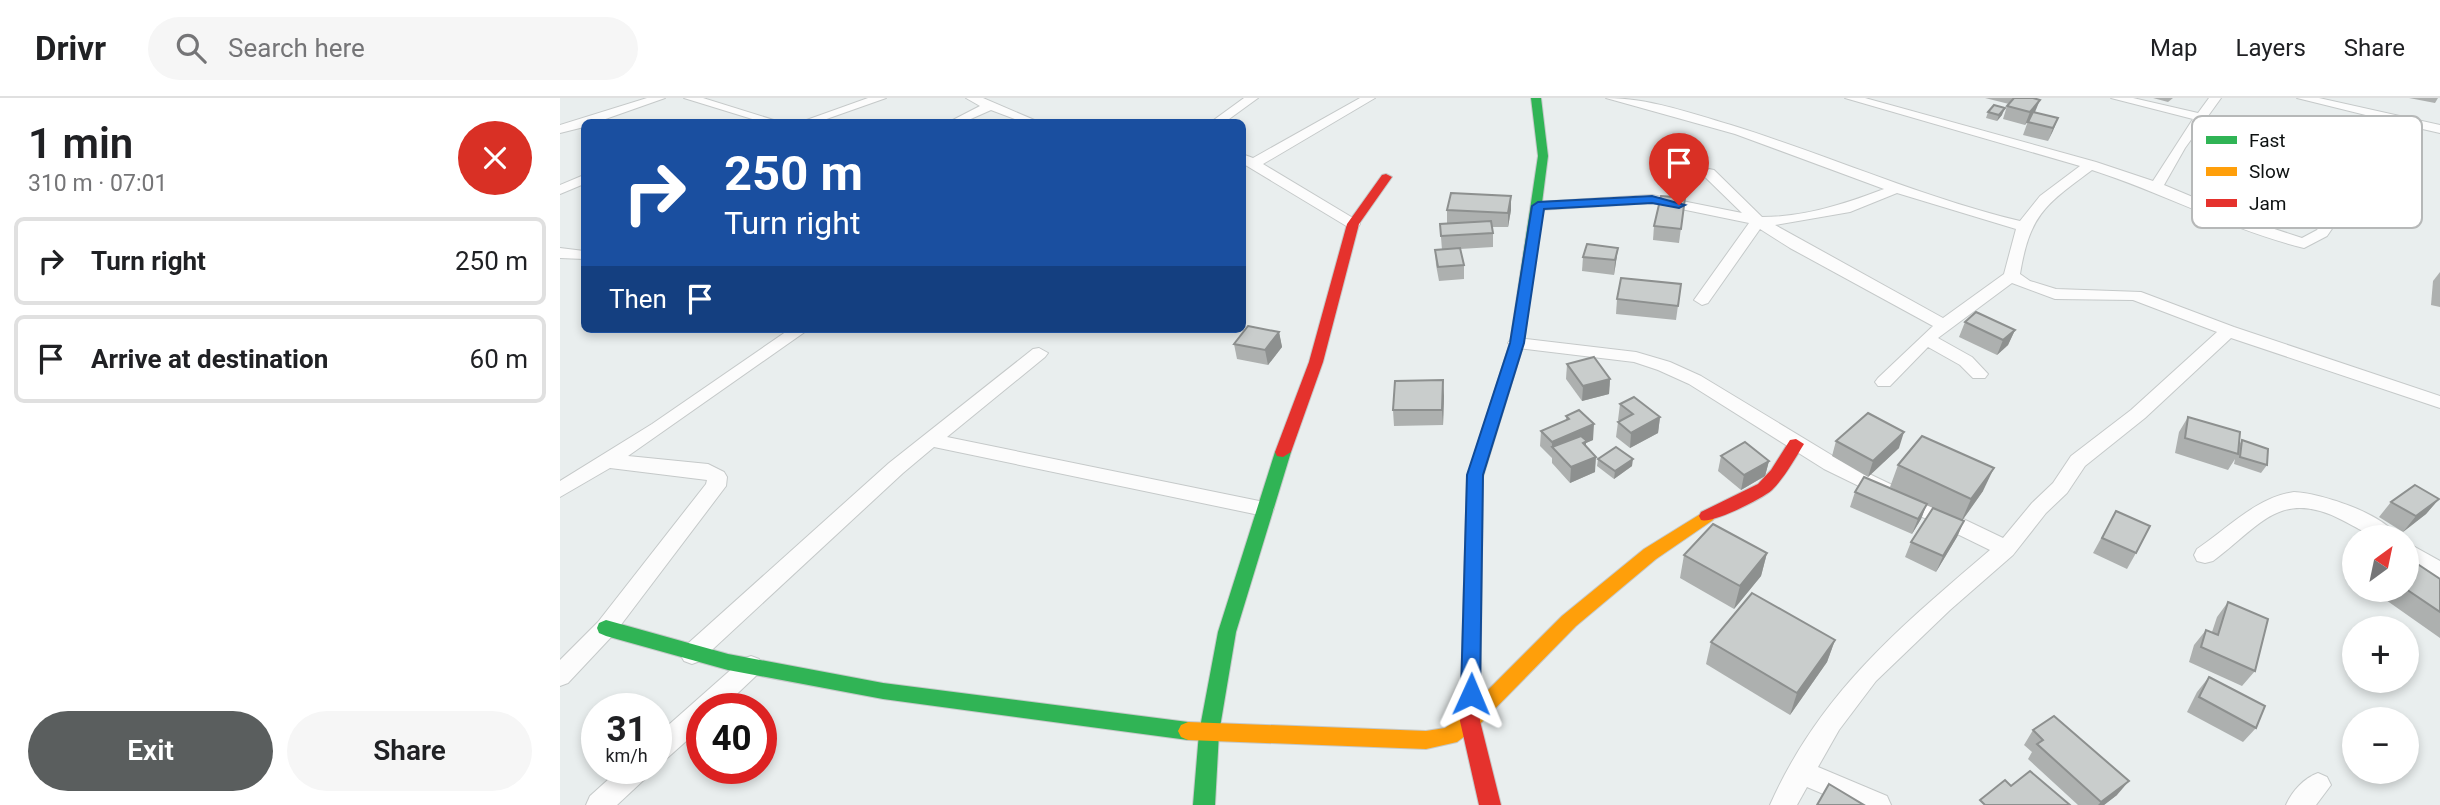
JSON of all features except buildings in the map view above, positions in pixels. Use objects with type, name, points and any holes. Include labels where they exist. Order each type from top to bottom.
[{"type":"street","points":[[597,119],[659,98]]},
{"type":"street","points":[[690,98],[764,119]]},
{"type":"street","points":[[816,119],[880,98]]},
{"type":"street","points":[[972,98],[1025,119]]},
{"type":"street","points":[[1221,119],[1252,98]]},
{"type":"street","points":[[1248,161],[1369,98]]},
{"type":"street","points":[[1490,805],[1470,722],[1475,475],[1517,343],[1543,156],[1536,98]]},
{"type":"street","points":[[1612,98],[1777,144],[1898,188],[1996,220],[2023,226]]},
{"type":"street","points":[[1851,98],[2091,164],[2192,202]]},
{"type":"street","points":[[2117,98],[2197,116]]},
{"type":"street","points":[[2202,116],[2215,98]]},
{"type":"street","points":[[2303,98],[2386,116]]},
{"type":"street","points":[[961,119],[989,106]]},
{"type":"street","points":[[560,129],[581,124]]},
{"type":"street","points":[[2422,124],[2440,129]]},
{"type":"street","points":[[2156,187],[2192,129]]},
{"type":"street","points":[[1248,161],[1353,225]]},
{"type":"street","points":[[1884,382],[1926,339],[2012,276],[2023,226],[2036,206],[2091,164]]},
{"type":"street","points":[[1709,173],[1758,221],[1795,245],[1945,326]]},
{"type":"street","points":[[1204,805],[1209,733],[1227,632],[1264,509],[1316,362],[1353,225],[1385,177]]},
{"type":"street","points":[[560,190],[581,180]]},
{"type":"street","points":[[1538,206],[1652,199],[1758,221],[1778,222],[1845,209],[1898,188]]},
{"type":"street","points":[[1702,300],[1758,221]]},
{"type":"street","points":[[2255,228],[2277,237],[2304,243],[2322,233],[2325,228]]},
{"type":"street","points":[[560,253],[581,255]]},
{"type":"street","points":[[2012,276],[2024,284],[2055,294],[2135,295],[2228,331],[2440,402]]},
{"type":"street","points":[[1783,805],[1830,722],[1868,674],[1942,604],[2006,549],[2060,488],[2078,461],[2138,414],[2228,331]]},
{"type":"street","points":[[560,490],[795,333]]},
{"type":"street","points":[[1926,339],[1966,361],[1979,374]]},
{"type":"street","points":[[1517,343],[1636,357],[1664,366],[1695,380],[1796,444],[1868,483],[2006,549]]},
{"type":"street","points":[[692,654],[929,440],[1039,352]]},
{"type":"street","points":[[929,440],[1264,509]]},
{"type":"street","points":[[606,628],[692,654],[883,691],[1209,733],[1426,740],[1450,736],[1470,722],[1569,621],[1622,576],[1693,523],[1764,488],[1777,474],[1796,444]]},
{"type":"street","points":[[560,676],[606,628],[716,486],[717,477],[708,471],[607,461]]},
{"type":"street","points":[[2205,555],[2280,501],[2305,499],[2332,508],[2364,525]]},
{"type":"street","points":[[2419,558],[2440,572]]},
{"type":"street","points":[[722,693],[751,666]]},
{"type":"street","points":[[672,738],[686,725]]},
{"type":"street","points":[[1802,772],[1878,805]]},
{"type":"street","points":[[599,805],[622,784]]},
{"type":"street","points":[[2299,805],[2318,785]]},
{"type":"traffic: fast","points":[[1475,477],[1517,343],[1543,156],[1536,98]]},
{"type":"traffic: fast","points":[[1204,805],[1209,733],[1227,632],[1283,452]]},
{"type":"traffic: fast","points":[[606,628],[728,662],[883,691],[1188,731]]},
{"type":"traffic: slow","points":[[1188,731],[1426,740],[1450,736],[1470,721],[1569,621],[1650,554],[1707,516]]},
{"type":"traffic: jam","points":[[1283,452],[1316,362],[1353,224],[1386,177]]},
{"type":"traffic: jam","points":[[1707,516],[1764,488],[1777,474],[1796,444]]},
{"type":"traffic: jam","points":[[1475,477],[1470,721],[1490,805]]},
{"type":"route","points":[[1471,694],[1475,475],[1517,343],[1538,206],[1652,199],[1679,205]]}]
